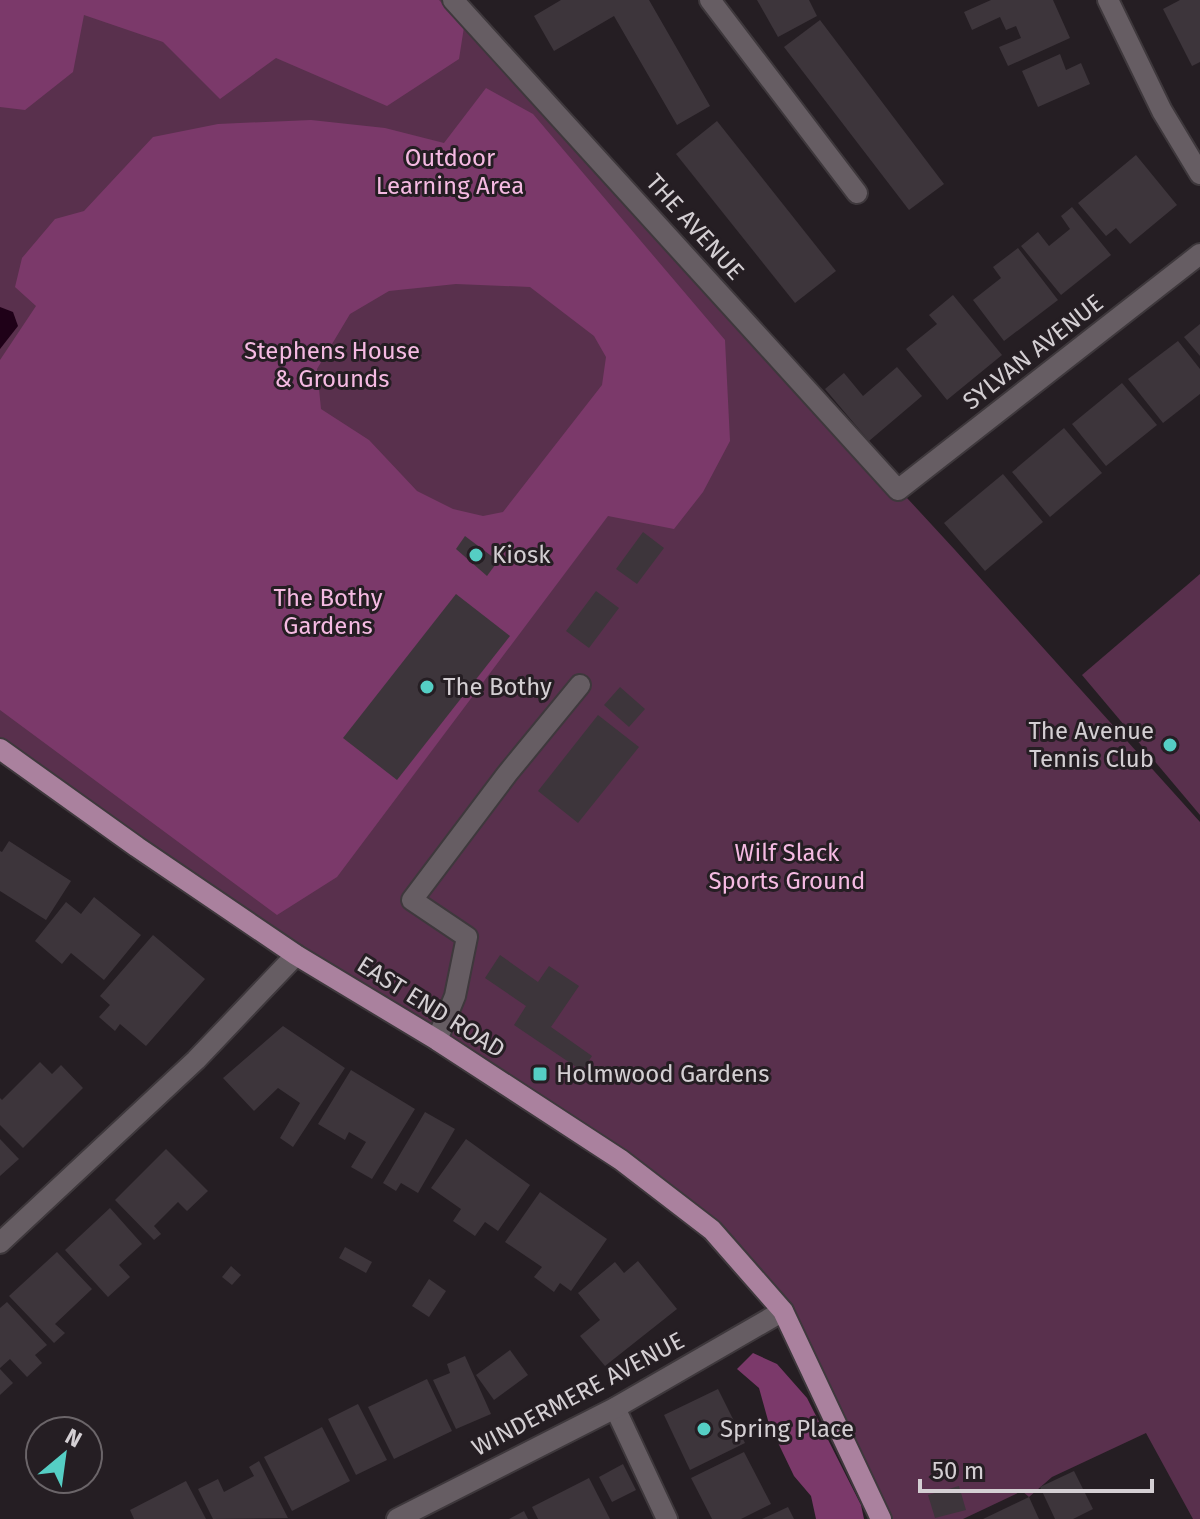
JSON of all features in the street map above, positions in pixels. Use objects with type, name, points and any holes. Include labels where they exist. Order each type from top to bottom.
[{"type":"main road","name":"EAST END ROAD","points":[[0,749],[296,955],[437,1040],[621,1160],[712,1230],[783,1311],[881,1519]]},
{"type":"street","name":"THE AVENUE","points":[[453,0],[898,490]]},
{"type":"street","points":[[710,0],[857,193]]},
{"type":"street","points":[[1108,0],[1162,111],[1200,174]]},
{"type":"street","name":"SYLVAN AVENUE","points":[[898,490],[1200,254]]},
{"type":"street","points":[[437,1040],[455,996],[467,937],[412,900],[507,774],[580,685]]},
{"type":"street","points":[[0,1243],[196,1060],[296,955]]},
{"type":"street","name":"WINDERMERE AVENUE","points":[[397,1519],[615,1408],[783,1311]]},
{"type":"street","points":[[615,1408],[667,1519]]},
{"type":"green space","points":[[0,0],[448,0],[955,550],[1200,822],[1200,1519],[1193,1519],[1146,1433],[1052,1477],[1029,1497],[1022,1491],[963,1519],[885,1519],[782,1310],[713,1230],[0,749]]},
{"type":"green space","points":[[0,0],[439,0],[464,27],[459,59],[387,106],[276,58],[220,99],[163,42],[84,15],[73,72],[25,110],[0,107]]},
{"type":"green space","name":"Stephens House & Grounds","points":[[486,88],[533,114],[725,340],[730,441],[703,492],[674,529],[608,516],[337,877],[277,915],[0,710],[0,360],[36,306],[15,287],[22,258],[55,219],[84,211],[153,137],[218,124],[311,120],[385,128],[444,143]],"holes":[[[456,284],[530,287],[594,336],[606,357],[602,385],[503,512],[483,516],[453,509],[417,491],[369,440],[321,409],[317,369],[350,314],[389,291]]]},
{"type":"green space","name":"The Avenue Tennis Club","points":[[1200,574],[1200,815],[1082,675]]},
{"type":"green space","points":[[753,1353],[777,1364],[807,1398],[861,1505],[864,1519],[816,1519],[811,1496],[794,1476],[769,1424],[759,1388],[737,1369]]},
{"type":"shaded area","points":[[0,307],[13,312],[18,326],[0,349]]},
{"type":"building","points":[[561,0],[649,0],[710,106],[677,125],[614,16],[554,51],[534,16]]},
{"type":"building","points":[[757,0],[809,0],[817,16],[778,37]]},
{"type":"building","points":[[991,0],[1053,0],[1070,38],[1008,66],[999,47],[1021,38],[1016,26],[1006,30],[1000,17],[972,30],[964,12]]},
{"type":"building","points":[[1180,0],[1200,0],[1200,62],[1192,66],[1163,9]]},
{"type":"building","points":[[820,20],[944,184],[909,210],[784,47]]},
{"type":"building","points":[[1060,54],[1066,70],[1081,63],[1090,84],[1038,107],[1022,71]]},
{"type":"building","points":[[717,121],[836,271],[795,303],[676,154]]},
{"type":"building","points":[[1136,155],[1177,205],[1130,244],[1116,228],[1106,236],[1078,203]]},
{"type":"building","points":[[1072,207],[1111,255],[1061,295],[1021,246],[1038,232],[1049,246],[1070,229],[1061,216]]},
{"type":"building","points":[[1018,248],[1058,300],[1004,341],[973,300],[1001,278],[993,267]]},
{"type":"building","points":[[953,295],[1002,355],[947,400],[906,349],[937,324],[929,315]]},
{"type":"building","points":[[1200,324],[1200,356],[1184,337]]},
{"type":"building","points":[[1178,341],[1200,369],[1200,394],[1163,423],[1128,379]]},
{"type":"building","points":[[897,367],[922,396],[869,441],[825,389],[844,373],[863,396]]},
{"type":"building","points":[[1122,383],[1157,425],[1106,466],[1072,424]]},
{"type":"building","points":[[1064,428],[1102,473],[1050,517],[1012,472]]},
{"type":"building","points":[[1003,474],[1043,522],[985,571],[944,523]]},
{"type":"building","points":[[643,532],[664,548],[637,584],[616,569]]},
{"type":"building","name":"Kiosk","points":[[465,536],[498,561],[487,576],[456,549]]},
{"type":"building","points":[[596,591],[619,608],[589,648],[566,631]]},
{"type":"building","name":"The Bothy","points":[[456,594],[510,636],[397,780],[343,738]]},
{"type":"building","points":[[620,687],[645,709],[629,727],[604,705]]},
{"type":"building","points":[[598,715],[639,747],[578,823],[538,791]]},
{"type":"building","points":[[9,841],[71,881],[46,920],[0,891],[0,851]]},
{"type":"building","points":[[94,897],[141,935],[104,980],[71,953],[62,964],[35,941],[66,902],[81,914]]},
{"type":"building","points":[[153,935],[205,979],[146,1046],[120,1024],[115,1031],[99,1017],[110,1005],[100,996]]},
{"type":"building","points":[[500,955],[538,982],[549,966],[579,986],[551,1027],[592,1056],[582,1071],[514,1025],[526,1006],[485,978]]},
{"type":"building","points":[[283,1026],[345,1068],[293,1147],[280,1138],[300,1103],[278,1088],[254,1111],[223,1078]]},
{"type":"building","points":[[40,1062],[52,1074],[61,1065],[83,1088],[23,1148],[0,1125],[0,1098],[2,1100]]},
{"type":"building","points":[[351,1070],[415,1109],[372,1179],[351,1167],[366,1142],[349,1132],[345,1140],[318,1124]]},
{"type":"building","points":[[425,1112],[455,1129],[418,1193],[401,1183],[396,1191],[383,1183]]},
{"type":"building","points":[[0,1139],[19,1159],[0,1176]]},
{"type":"building","points":[[466,1139],[530,1185],[498,1231],[485,1222],[475,1236],[453,1221],[461,1209],[431,1188]]},
{"type":"building","points":[[166,1149],[208,1191],[187,1211],[178,1202],[154,1226],[161,1234],[154,1240],[115,1200]]},
{"type":"building","points":[[540,1192],[607,1239],[571,1291],[560,1283],[554,1292],[534,1277],[542,1267],[505,1242]]},
{"type":"building","points":[[110,1208],[142,1244],[119,1265],[130,1277],[108,1297],[65,1250]]},
{"type":"building","points":[[345,1247],[372,1262],[366,1273],[339,1258]]},
{"type":"building","points":[[57,1252],[92,1289],[55,1324],[65,1333],[54,1343],[9,1296]]},
{"type":"building","points":[[638,1261],[677,1309],[605,1366],[580,1336],[600,1320],[578,1293],[615,1262],[624,1273]]},
{"type":"building","points":[[231,1266],[241,1275],[232,1285],[222,1277]]},
{"type":"building","points":[[429,1279],[446,1291],[429,1317],[412,1306]]},
{"type":"building","points":[[7,1302],[47,1345],[35,1355],[42,1363],[27,1377],[10,1359],[0,1368],[0,1308]]},
{"type":"building","points":[[510,1350],[528,1375],[494,1400],[476,1375]]},
{"type":"building","points":[[465,1356],[491,1414],[456,1429],[433,1380],[450,1373],[447,1364]]},
{"type":"building","points":[[0,1369],[13,1383],[0,1395]]},
{"type":"building","points":[[427,1379],[452,1431],[394,1459],[368,1407]]},
{"type":"building","name":"Spring Place","points":[[718,1389],[745,1443],[690,1470],[664,1415]]},
{"type":"building","points":[[358,1404],[387,1460],[356,1475],[328,1419]]},
{"type":"building","points":[[322,1427],[350,1481],[292,1511],[264,1457]]},
{"type":"building","points":[[744,1452],[771,1504],[741,1519],[712,1519],[691,1478]]},
{"type":"building","points":[[259,1461],[288,1518],[213,1519],[198,1489],[218,1479],[224,1492],[254,1476],[249,1467]]},
{"type":"building","points":[[623,1464],[636,1490],[612,1502],[599,1477]]},
{"type":"building","points":[[1074,1471],[1093,1509],[1073,1519],[1055,1519],[1040,1487]]},
{"type":"building","points":[[589,1478],[610,1519],[538,1519],[532,1507]]},
{"type":"building","points":[[186,1481],[206,1519],[134,1519],[130,1510]]},
{"type":"building","points":[[959,1486],[966,1510],[935,1518],[928,1495]]},
{"type":"building","points":[[1029,1497],[1039,1519],[983,1519]]},
{"type":"building","points":[[788,1507],[794,1519],[762,1519]]},
{"type":"building","points":[[524,1511],[528,1519],[509,1519]]},
{"type":"place","name":"Kiosk","points":[[476,555]]},
{"type":"place","name":"The Bothy","points":[[427,687]]},
{"type":"place","name":"The Avenue Tennis Club","points":[[1170,745]]},
{"type":"place","name":"Holmwood Gardens","points":[[540,1074]]},
{"type":"place","name":"Spring Place","points":[[704,1429]]},
{"type":"park label","name":"Outdoor Learning Area","points":[[450,172]]},
{"type":"park label","name":"The Bothy Gardens","points":[[328,612]]},
{"type":"park label","name":"Wilf Slack Sports Ground","points":[[787,867]]}]
